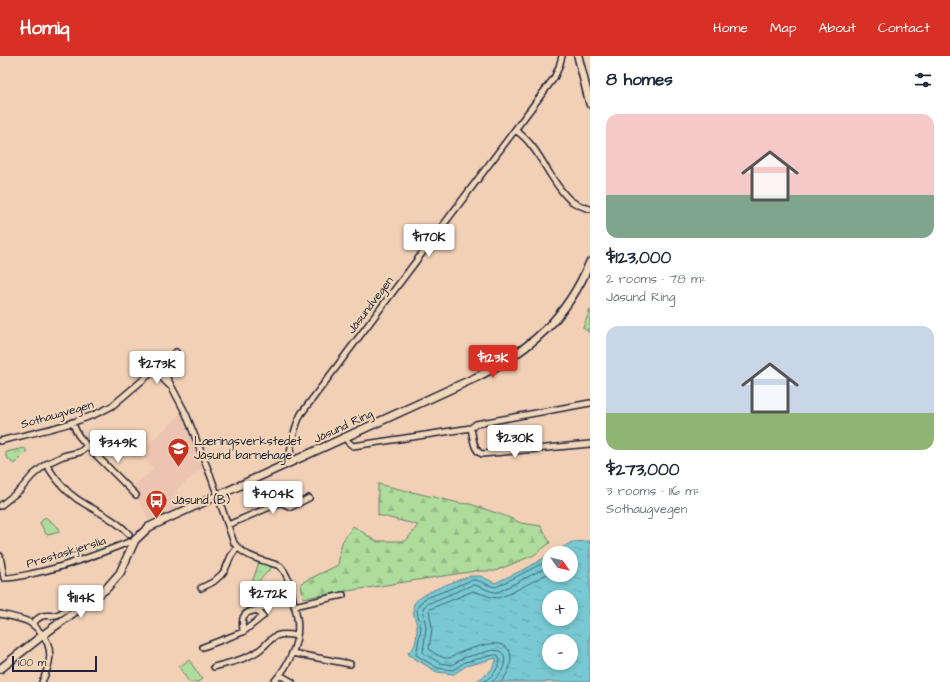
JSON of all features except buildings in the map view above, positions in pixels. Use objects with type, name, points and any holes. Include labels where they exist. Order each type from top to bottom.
[{"type":"main road","points":[[578,56],[590,104]]},
{"type":"main road","name":"Jåsund Ring","points":[[0,669],[43,635],[106,589],[120,573],[133,543],[138,536],[149,528],[477,377],[524,349],[547,329],[564,309],[583,279],[590,262]]},
{"type":"street","name":"Jåsundvegen","points":[[290,462],[289,456],[301,414],[554,78],[562,56]]},
{"type":"street","points":[[515,130],[524,136],[561,189],[571,200],[580,206],[590,209]]},
{"type":"street","name":"Sothaugvegen","points":[[0,441],[92,416],[112,406],[176,352]]},
{"type":"street","points":[[159,366],[164,372],[186,414],[218,496],[232,541],[237,548],[259,559],[280,566],[286,573],[297,618],[297,636],[292,653],[280,675],[274,682]]},
{"type":"street","points":[[154,370],[173,389]]},
{"type":"street","points":[[345,437],[353,446],[471,428],[476,424],[590,403]]},
{"type":"street","points":[[72,422],[78,436],[136,494]]},
{"type":"street","points":[[471,428],[476,450],[479,454],[590,444]]},
{"type":"street","points":[[0,506],[20,490],[32,476],[46,464],[63,456],[80,452],[87,446]]},
{"type":"street","points":[[46,464],[51,473],[72,495],[120,525],[129,534]]},
{"type":"street","points":[[228,525],[279,503],[291,507],[309,498]]},
{"type":"street","name":"Prestaskjerslia","points":[[0,556],[4,578],[13,578],[53,569],[88,558],[129,542],[133,543]]},
{"type":"street","points":[[201,588],[221,576],[231,556],[237,548]]},
{"type":"street","points":[[243,632],[243,619],[248,612],[264,608],[281,593],[291,591]]},
{"type":"street","points":[[294,606],[344,595]]},
{"type":"street","points":[[32,624],[40,616],[47,614],[59,614],[73,604]]},
{"type":"street","points":[[203,647],[243,632],[263,616],[257,610]]},
{"type":"street","points":[[0,614],[32,624],[43,635],[49,644],[51,658],[42,682]]},
{"type":"street","points":[[214,667],[251,656],[277,636],[287,634],[297,636]]},
{"type":"street","points":[[292,653],[350,664]]},
{"type":"street","points":[[280,675],[292,682]]},
{"type":"shaded area","name":"Læringsverkstedet Jåsund barnehage","points":[[182,413],[194,438],[204,467],[176,490],[186,504],[157,517],[156,515],[152,517],[152,520],[149,522],[145,511],[136,497],[139,494],[133,487],[154,469],[140,452]]},
{"type":"green space","points":[[590,310],[590,333],[583,328]]},
{"type":"green space","points":[[119,437],[138,448],[135,456],[129,449],[126,452],[115,442]]},
{"type":"green space","points":[[24,448],[27,451],[14,464],[6,457],[6,452]]},
{"type":"green space","points":[[378,484],[459,503],[470,504],[521,523],[541,526],[550,543],[546,546],[542,546],[542,549],[534,555],[495,571],[475,571],[303,598],[301,583],[338,565],[342,542],[353,526],[376,541],[406,541],[418,525],[378,515]]},
{"type":"green space","points":[[45,517],[59,528],[59,532],[48,535],[46,534],[40,523]]},
{"type":"green space","points":[[98,542],[105,545],[104,549],[97,551],[93,546]]},
{"type":"green space","points":[[259,562],[273,566],[256,584],[252,583]]},
{"type":"green space","points":[[189,660],[202,679],[198,682],[189,682],[179,667]]},
{"type":"water","points":[[590,541],[590,682],[475,682],[490,671],[496,661],[496,658],[466,666],[454,674],[437,672],[409,655],[408,652],[413,649],[416,642],[417,625],[413,607],[418,600],[431,591],[471,576],[480,576],[495,583],[542,559],[542,582],[578,582],[578,546],[565,546],[572,542]]},
{"type":"place","name":"Læringsverkstedet Jåsund barnehage","points":[[178,468]]},
{"type":"place","name":"Jåsund (B)","points":[[157,520]]}]
